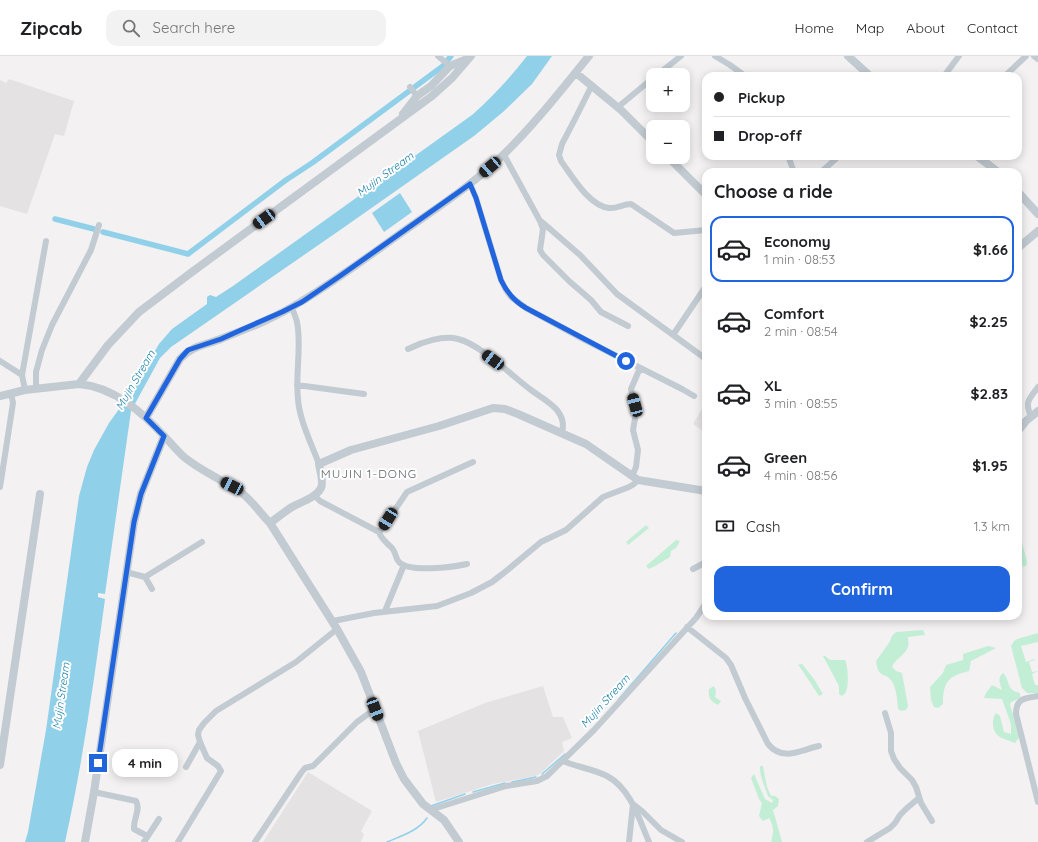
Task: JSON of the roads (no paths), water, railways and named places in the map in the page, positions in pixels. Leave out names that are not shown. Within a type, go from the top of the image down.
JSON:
[{"type":"street","points":[[438,56],[447,63]]},
{"type":"street","points":[[146,418],[180,359],[188,350],[221,339],[292,307],[340,276],[470,184],[504,155],[531,126],[589,56]]},
{"type":"street","points":[[666,68],[681,56]]},
{"type":"street","points":[[715,56],[740,72]]},
{"type":"street","points":[[848,56],[866,72]]},
{"type":"street","points":[[947,72],[959,56]]},
{"type":"street","points":[[1009,72],[1026,56]]},
{"type":"street","points":[[1034,56],[1038,59]]},
{"type":"street","points":[[398,121],[416,95],[431,86],[447,63],[470,57]]},
{"type":"street","points":[[79,384],[108,345],[139,312],[432,96],[452,78],[470,57]]},
{"type":"street","points":[[576,73],[618,107],[646,135]]},
{"type":"street","points":[[618,107],[646,84]]},
{"type":"street","points":[[592,85],[562,144],[559,155],[561,161],[586,194],[596,204],[610,208],[631,204],[674,233],[702,230]]},
{"type":"street","points":[[410,87],[416,95]]},
{"type":"street","points":[[504,155],[540,221],[543,229],[540,250],[543,255],[591,300],[601,312],[628,326]]},
{"type":"street","points":[[825,168],[834,160]]},
{"type":"street","points":[[982,160],[993,168]]},
{"type":"street","points":[[675,164],[702,191]]},
{"type":"street","points":[[470,184],[476,198],[501,280],[506,290],[512,297],[526,308],[694,396]]},
{"type":"street","points":[[1022,196],[1038,214]]},
{"type":"street","points":[[540,221],[580,255],[617,294],[702,355]]},
{"type":"street","points":[[36,389],[36,372],[42,350],[52,325],[91,250],[99,225]]},
{"type":"street","points":[[1022,245],[1038,231]]},
{"type":"street","points":[[25,390],[22,375],[46,241]]},
{"type":"street","points":[[673,335],[702,292]]},
{"type":"street","points":[[270,524],[292,507],[314,495],[321,488],[322,482],[319,464],[299,408],[297,384],[298,330],[292,307]]},
{"type":"street","points":[[408,349],[416,345],[450,338],[468,342],[506,369],[555,408],[564,422],[562,433]]},
{"type":"street","points":[[0,361],[22,375]]},
{"type":"street","points":[[332,621],[385,612],[437,606],[471,593],[492,582],[541,542],[566,530],[603,497],[634,484],[638,450],[633,430],[636,413],[631,389],[640,368]]},
{"type":"street","points":[[0,396],[25,390],[79,384],[92,385],[111,392],[136,409],[195,466],[232,486],[245,495],[270,524],[338,629],[361,672],[396,764],[404,779],[423,804],[444,820],[458,842]]},
{"type":"street","points":[[297,384],[364,394]]},
{"type":"street","points":[[1031,417],[1027,405],[1038,387]]},
{"type":"street","points":[[0,487],[13,403],[11,394]]},
{"type":"street","points":[[319,464],[351,450],[439,426],[493,408],[505,409],[586,444],[635,478],[702,490]]},
{"type":"street","points":[[1022,427],[1038,412]]},
{"type":"street","points":[[85,842],[115,657],[134,522],[141,494],[164,436]]},
{"type":"street","points":[[379,532],[407,492],[473,462]]},
{"type":"street","points":[[0,765],[40,494]]},
{"type":"street","points":[[314,495],[320,501],[379,532],[385,542],[394,550],[395,556],[400,563],[404,565],[436,568],[467,564]]},
{"type":"street","points":[[145,577],[202,542]]},
{"type":"street","points":[[693,569],[702,564]]},
{"type":"street","points":[[385,612],[404,565]]},
{"type":"street","points":[[126,572],[145,577],[152,589]]},
{"type":"street","points":[[430,810],[500,788],[537,781],[547,776],[594,730],[687,627],[702,608]]},
{"type":"street","points":[[687,627],[726,658],[731,665],[745,698],[768,744],[773,750],[778,753],[791,754],[807,748],[819,746]]},
{"type":"street","points":[[178,842],[221,771],[218,766],[208,758],[198,735],[199,730],[211,714],[296,662],[338,629]]},
{"type":"street","points":[[1038,696],[1023,698],[1018,702],[1016,714],[1038,802]]},
{"type":"street","points":[[256,842],[305,768],[313,766],[357,722],[375,709]]},
{"type":"street","points":[[884,713],[891,734],[891,751],[894,759],[900,768],[912,780],[923,808],[932,821]]},
{"type":"street","points":[[186,767],[200,742]]},
{"type":"street","points":[[563,761],[606,776],[615,781],[633,804],[649,842]]},
{"type":"street","points":[[94,792],[136,801],[138,811],[134,821],[134,829],[146,839],[159,819]]},
{"type":"street","points":[[867,842],[890,828],[900,815],[919,798]]},
{"type":"street","points":[[629,842],[633,804]]},
{"type":"street","points":[[633,804],[661,830],[682,842]]},
{"type":"water","points":[[527,56],[552,56],[532,84],[503,112],[474,136],[171,347],[160,358],[131,411],[105,594],[98,593],[98,597],[105,599],[83,751],[65,842],[25,842],[46,730],[79,496],[87,467],[94,450],[109,423],[132,391],[159,344],[172,329],[207,304],[207,297],[210,295],[216,297],[233,286],[472,115],[501,87]]},
{"type":"water","points":[[400,193],[412,212],[384,232],[372,213]]},
{"type":"waterway","points":[[103,232],[188,254],[286,180],[312,163],[443,66],[451,56]]},
{"type":"waterway","points":[[55,219],[94,229]]},
{"type":"waterway","name":"Mujin Stream","points":[[618,700],[676,633]]},
{"type":"waterway","name":"Mujin Stream","points":[[542,774],[565,754]]},
{"type":"waterway","name":"Mujin Stream","points":[[512,782],[536,777]]},
{"type":"waterway","name":"Mujin Stream","points":[[473,792],[505,783]]},
{"type":"waterway","name":"Mujin Stream","points":[[431,806],[465,794]]},
{"type":"waterway","name":"Mujin Stream","points":[[387,842],[414,830],[427,818]]},
{"type":"district","name":"MUJIN 1-DONG","points":[[369,473]]}]
